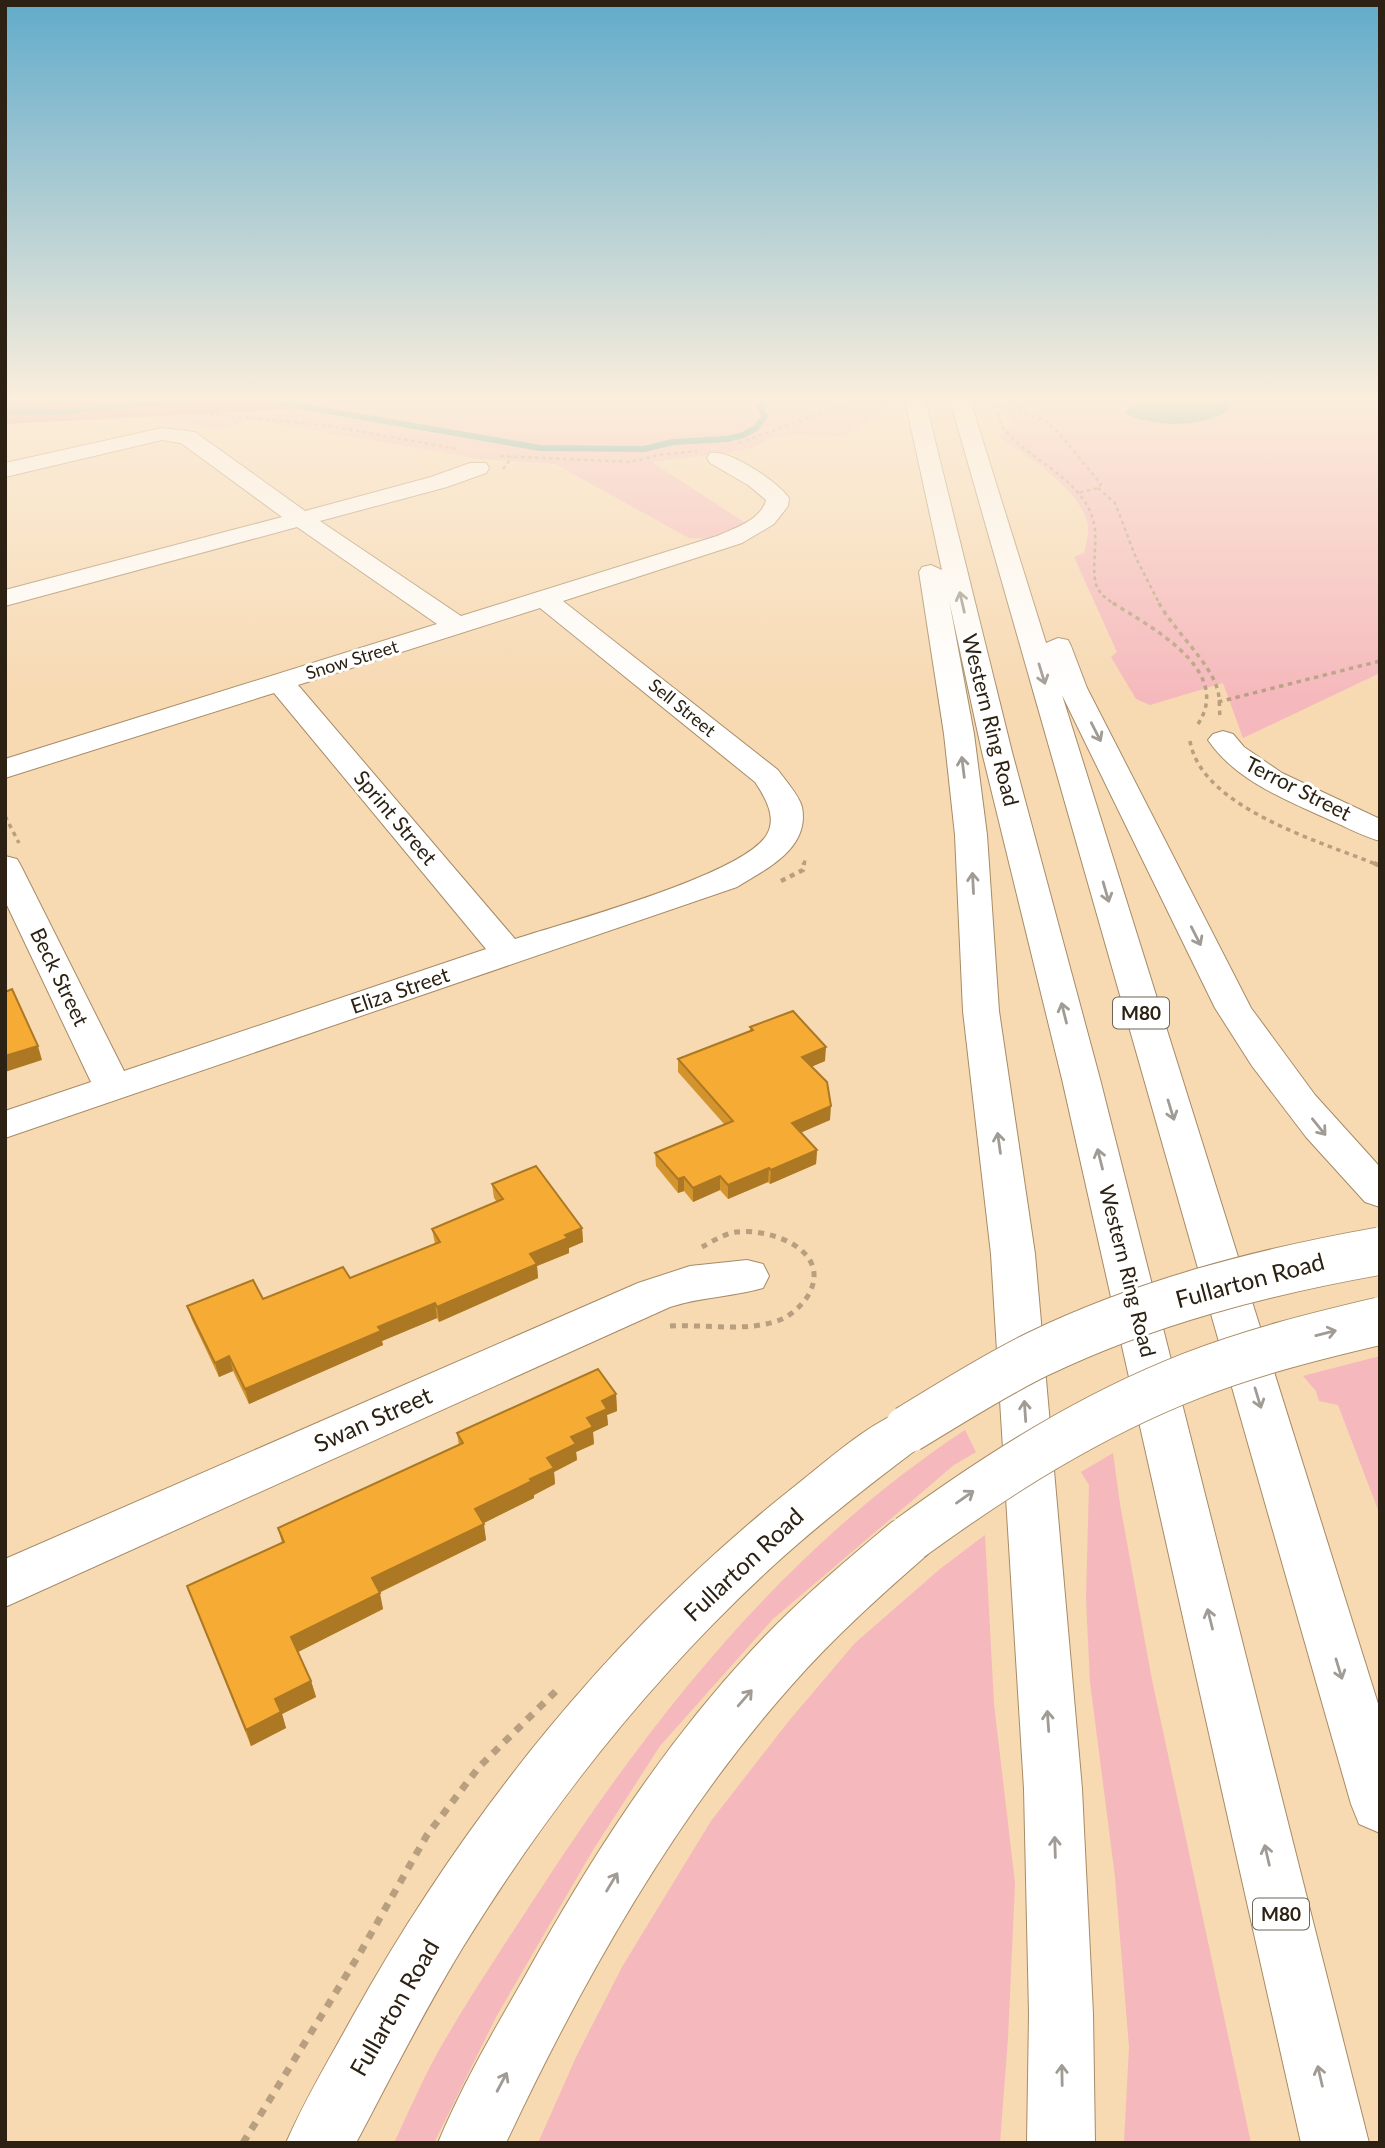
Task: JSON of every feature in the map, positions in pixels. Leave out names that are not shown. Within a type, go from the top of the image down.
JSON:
[{"type":"main road","points":[[275,500],[458,626]]},
{"type":"main road","points":[[5,598],[371,500]]},
{"type":"main road","name":"Snow Street","points":[[5,769],[699,550],[741,534],[762,521],[778,500]]},
{"type":"main road","points":[[922,500],[924,526],[959,734],[971,835],[981,1011],[1013,1254],[1053,1789],[1061,2014],[1061,2143]]},
{"type":"main road","name":"Western Ring Road","points":[[938,500],[997,752],[1081,1079],[1335,2143]]},
{"type":"main road","name":"M80","points":[[1003,500],[1380,1804]]},
{"type":"main road","points":[[1007,500],[1073,688],[1233,1009],[1262,1055],[1291,1092],[1350,1163],[1380,1192]]},
{"type":"main road","name":"Sell Street","points":[[545,599],[768,776],[786,806],[794,846]]},
{"type":"main road","name":"Sprint Street","points":[[280,682],[509,954]]},
{"type":"main road","name":"Terror Street","points":[[1223,740],[1228,749],[1256,770],[1380,831]]},
{"type":"main road","name":"Eliza Street","points":[[5,1125],[724,880],[765,856],[794,846]]},
{"type":"main road","name":"Beck Street","points":[[5,866],[113,1088]]},
{"type":"main road","name":"Fullarton Road","points":[[320,2143],[406,1985],[460,1897],[524,1807],[589,1725],[656,1649],[723,1581],[802,1510],[908,1429],[1020,1364],[1114,1321],[1241,1280],[1300,1265],[1380,1251]]},
{"type":"main road","name":"Swan Street","points":[[5,1584],[654,1295],[690,1283],[747,1276]]},
{"type":"main road","points":[[472,2143],[583,1929],[631,1850],[728,1717],[771,1668],[855,1586],[910,1538],[1024,1458],[1107,1412],[1237,1359],[1282,1344],[1380,1321]]},
{"type":"path","points":[[1082,500],[1094,521],[1095,583],[1098,589],[1115,605],[1174,642],[1191,660],[1208,698],[1206,713],[1196,727]]},
{"type":"path","points":[[1113,500],[1136,558],[1167,618],[1195,652],[1217,686]]},
{"type":"path","points":[[1219,702],[1380,661]]},
{"type":"path","points":[[1192,734],[1191,751],[1197,763],[1211,781],[1237,803],[1263,817],[1380,866]]},
{"type":"path","points":[[770,884],[803,870],[794,846]]},
{"type":"shaded area","points":[[621,500],[711,500],[750,526],[721,539],[689,538]]},
{"type":"shaded area","points":[[1076,500],[1380,500],[1380,673],[1243,738],[1223,683],[1150,705],[1136,699],[1111,657],[1117,652],[1074,557],[1084,553],[1088,526]]},
{"type":"shaded area","points":[[1380,1356],[1380,1515],[1338,1405],[1319,1401],[1316,1391],[1303,1376]]},
{"type":"shaded area","points":[[965,1430],[976,1452],[954,1465],[773,1619],[660,1746],[593,1850],[496,2017],[434,2143],[394,2143],[438,2052],[462,2011],[584,1824],[678,1698],[782,1581],[839,1527],[900,1476]]},
{"type":"shaded area","points":[[1113,1453],[1151,1675],[1251,2143],[1124,2143],[1129,2047],[1115,1877],[1090,1682],[1086,1599],[1089,1485],[1081,1472]]},
{"type":"shaded area","points":[[985,1535],[994,1704],[1015,1883],[1000,2143],[538,2143],[577,2055],[622,1967],[711,1821],[788,1722],[855,1643],[940,1569]]},
{"type":"building","points":[[12,989],[38,1046],[5,1056],[5,992]]},
{"type":"building","points":[[793,1011],[826,1047],[802,1057],[827,1082],[831,1106],[792,1123],[817,1150],[728,1185],[720,1176],[693,1188],[684,1177],[678,1179],[655,1153],[733,1121],[678,1059],[753,1030],[750,1027]]},
{"type":"building","points":[[536,1166],[582,1228],[565,1235],[568,1238],[530,1254],[537,1264],[437,1307],[435,1303],[378,1327],[381,1331],[245,1389],[229,1356],[215,1363],[187,1306],[253,1280],[263,1299],[343,1267],[350,1278],[440,1242],[432,1229],[503,1199],[492,1184]]},
{"type":"building","points":[[598,1369],[616,1394],[602,1401],[607,1409],[587,1418],[593,1427],[571,1437],[576,1444],[547,1458],[554,1468],[475,1509],[484,1524],[372,1578],[380,1593],[291,1637],[311,1681],[275,1699],[281,1712],[246,1730],[187,1586],[284,1542],[278,1528],[463,1443],[457,1433]]}]
